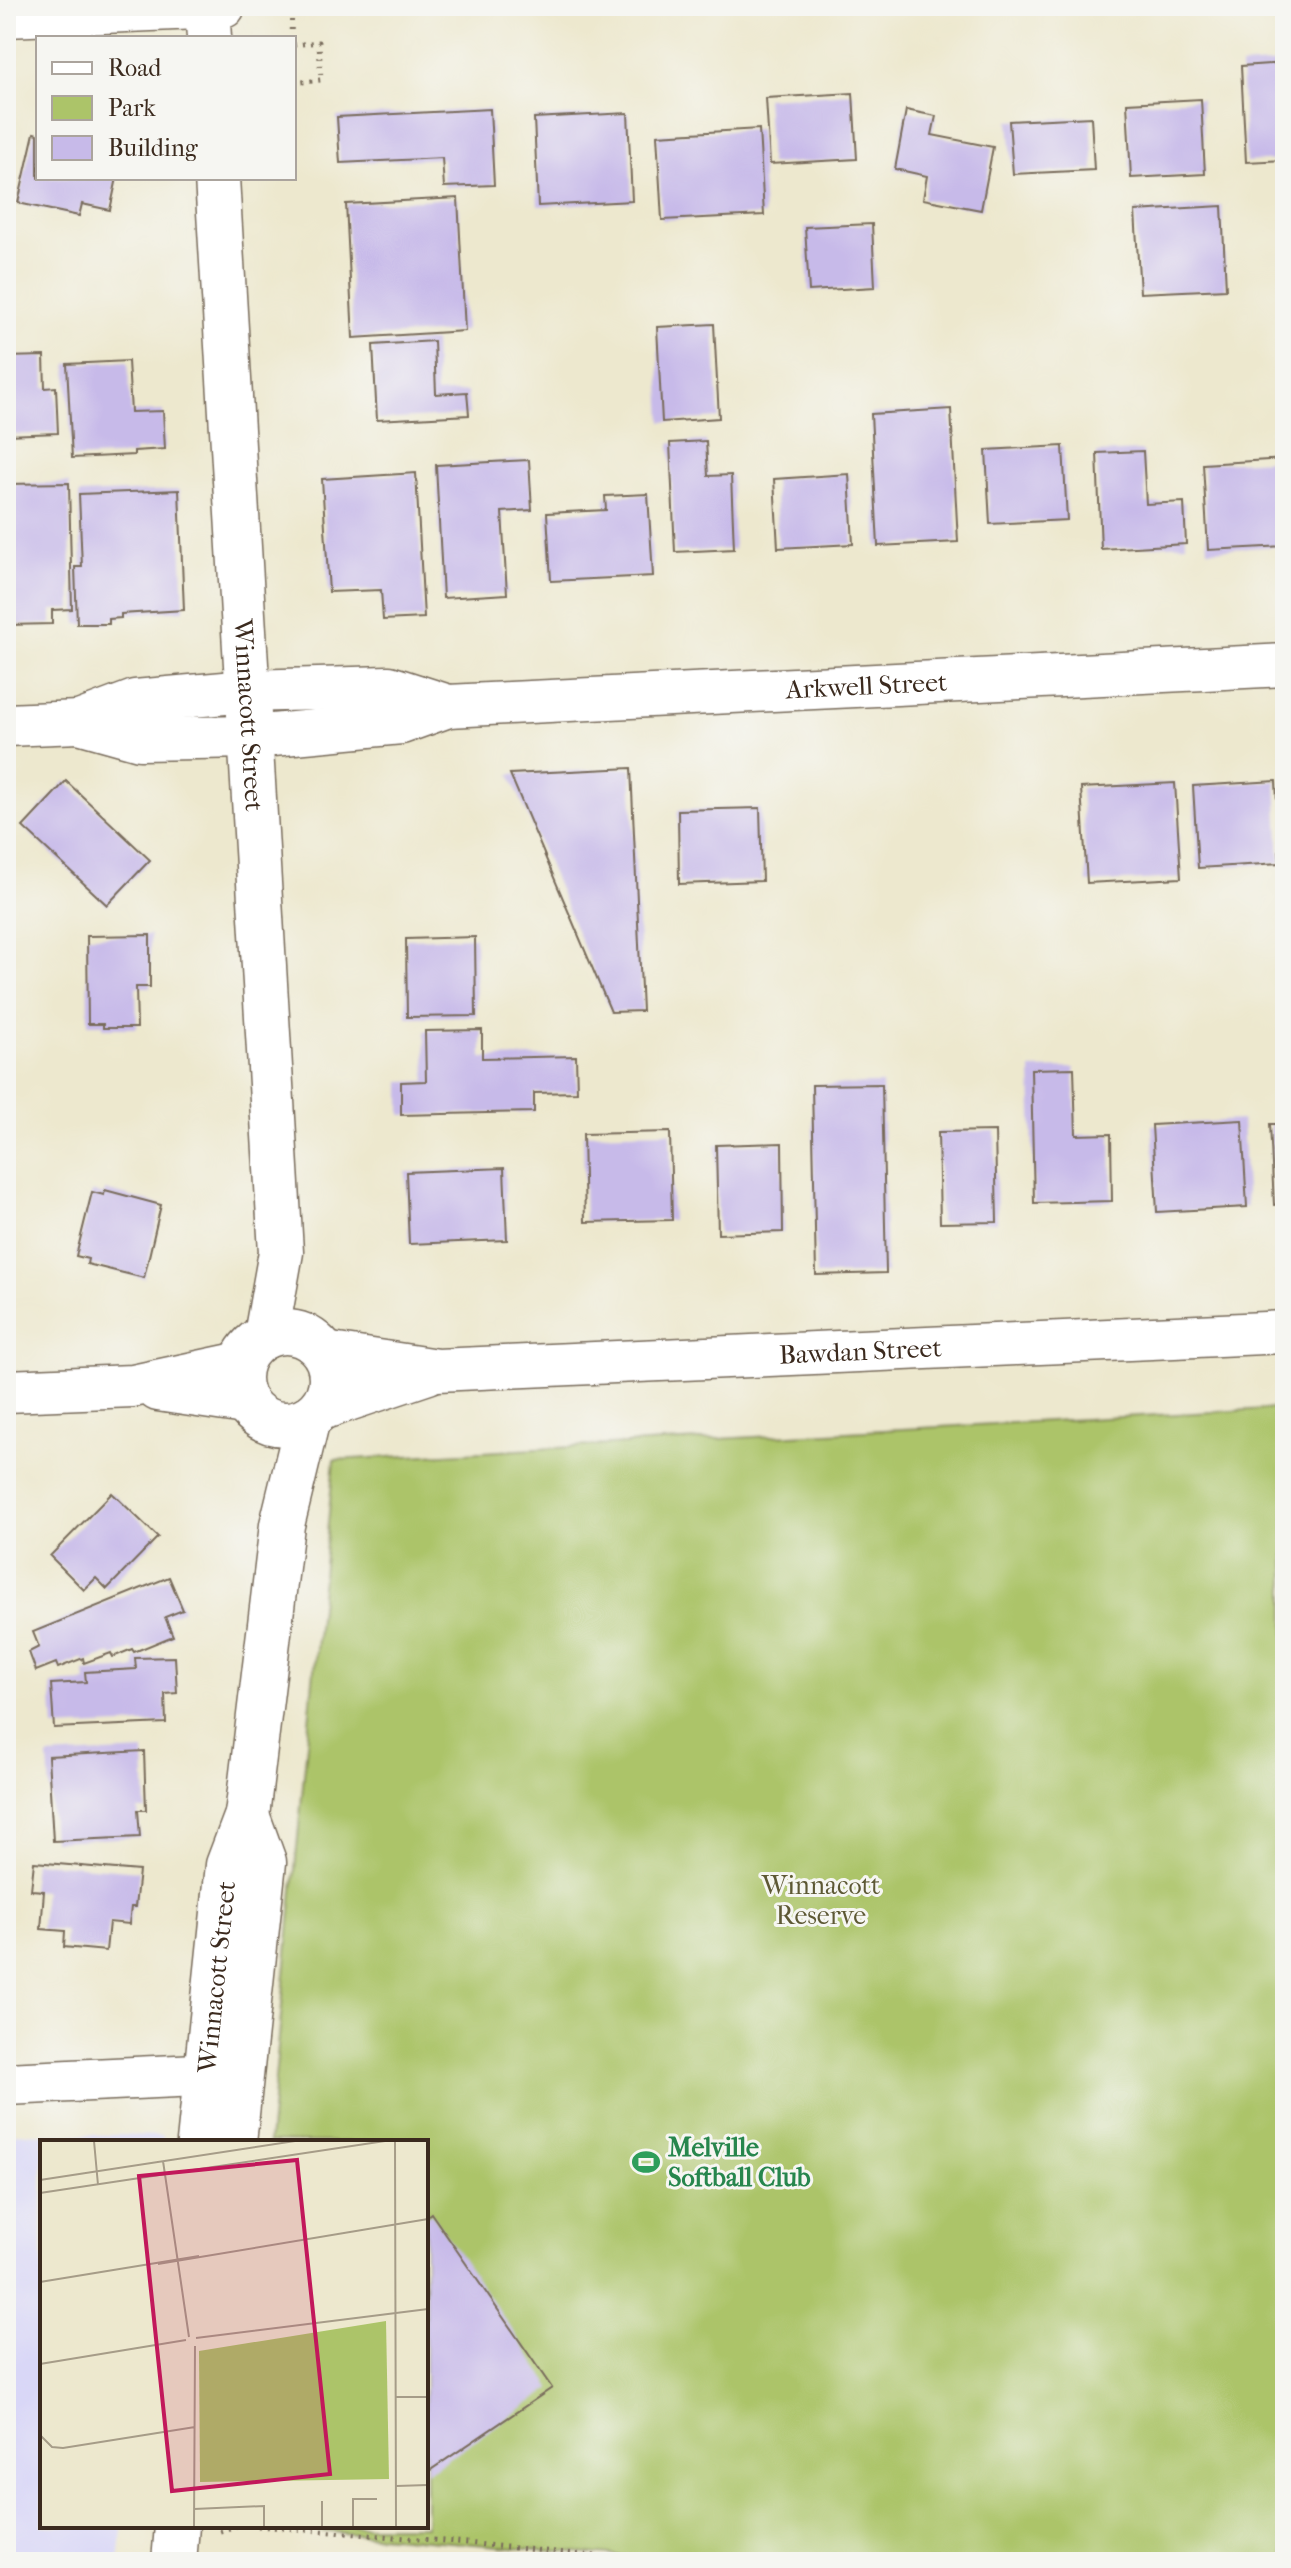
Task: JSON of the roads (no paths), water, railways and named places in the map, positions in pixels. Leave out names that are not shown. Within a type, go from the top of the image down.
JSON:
[{"type":"main road","points":[[207,6],[209,36]]},
{"type":"main road","points":[[6,15],[223,6]]},
{"type":"main road","name":"Winnacott Street","points":[[217,180],[281,1252],[274,1368],[282,1525]]},
{"type":"main road","points":[[274,1368],[283,1425],[313,1414]]},
{"type":"main road","name":"Winnacott Street","points":[[234,2140],[225,2074],[228,1865],[247,1815],[282,1525],[313,1414],[331,1388],[332,1374],[274,1368]]},
{"type":"main road","name":"Winnacott Street","points":[[200,2140],[225,2074]]},
{"type":"main road","points":[[174,2562],[177,2528]]},
{"type":"street","name":"Arkwell Street","points":[[6,725],[79,722],[140,739],[251,737],[401,723],[448,706],[1285,665]]},
{"type":"street","name":"Arkwell Street","points":[[79,722],[135,701],[247,691],[389,687],[448,706]]},
{"type":"street","name":"Bawdan Street","points":[[6,1391],[133,1386],[274,1368],[437,1370],[1285,1332]]},
{"type":"street","name":"Bawdan Street","points":[[313,1414],[437,1370]]},
{"type":"street","points":[[6,2084],[225,2074]]},
{"type":"place","name":"Melville Softball Club","points":[[646,2162]]},
{"type":"park label","name":"Winnacott Reserve","points":[[821,1900]]}]
